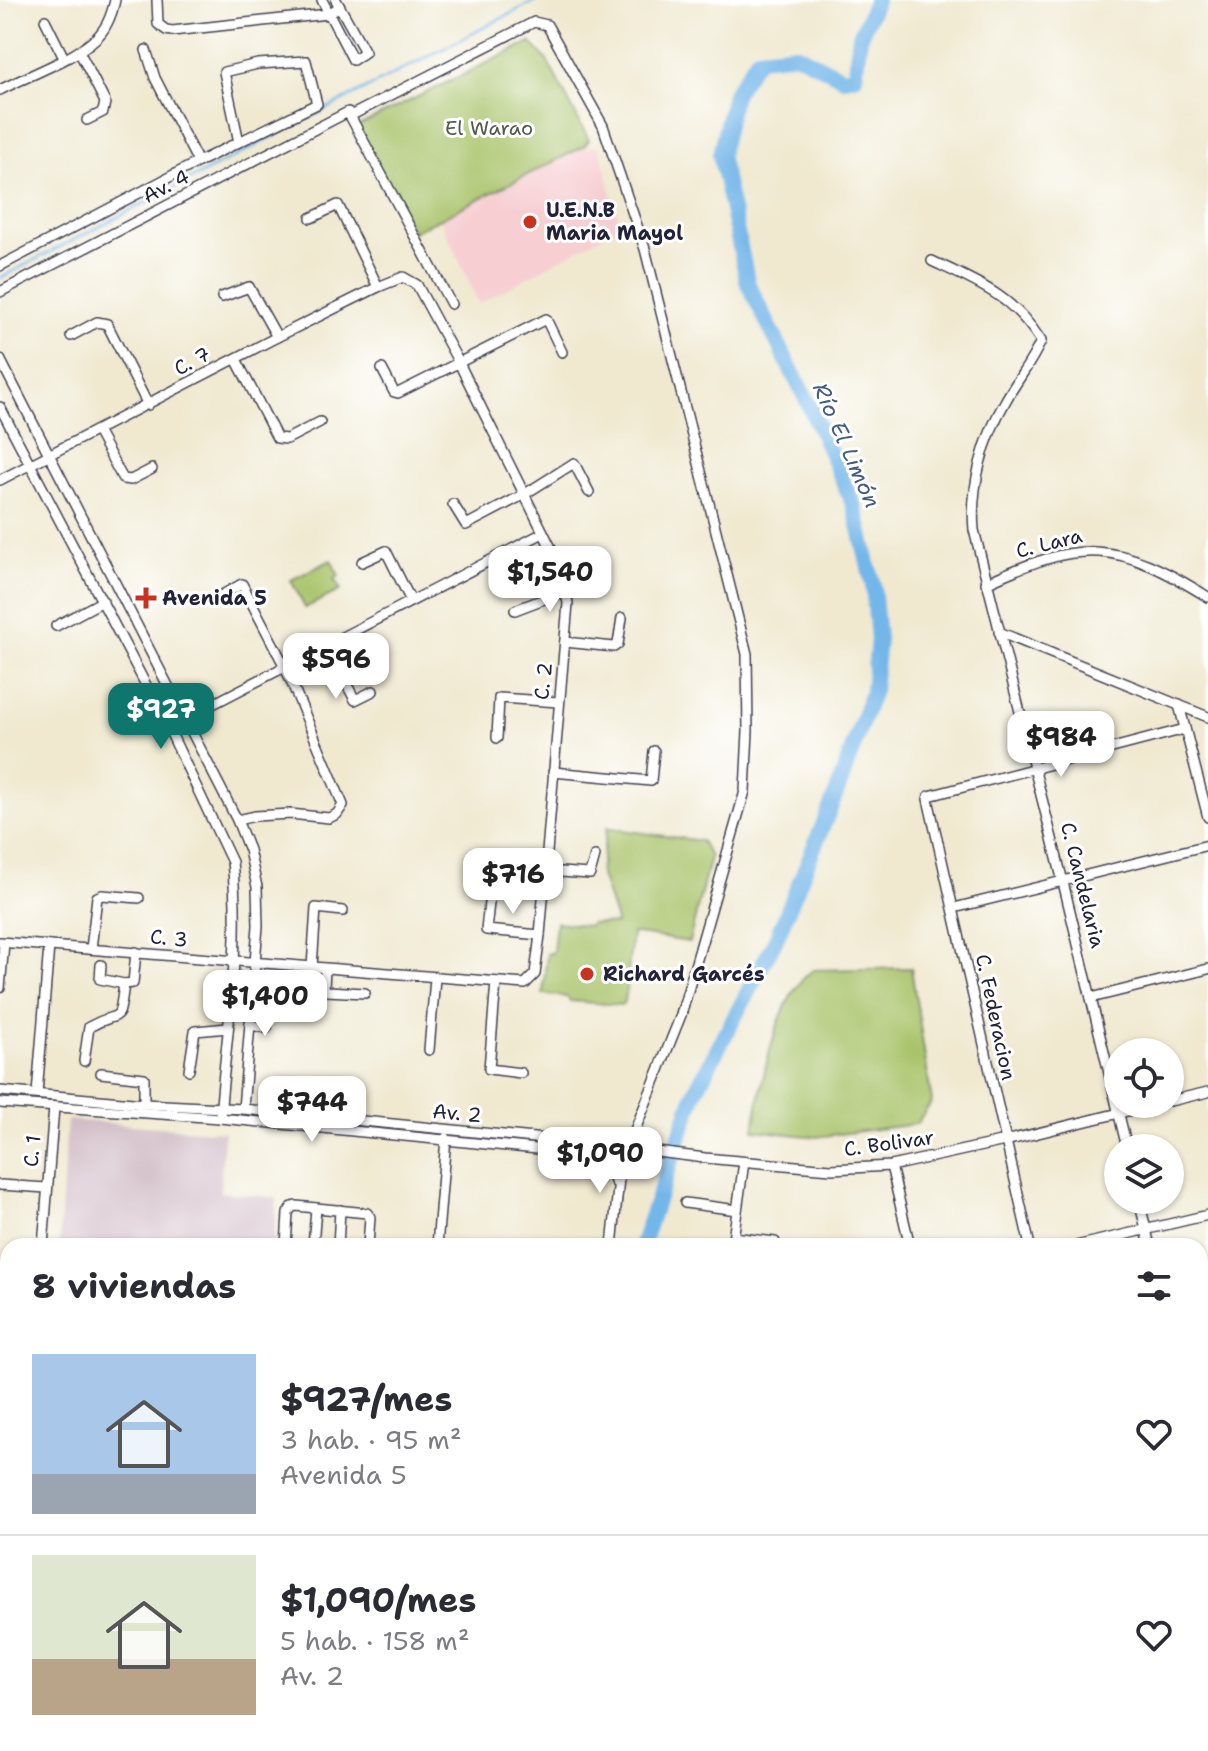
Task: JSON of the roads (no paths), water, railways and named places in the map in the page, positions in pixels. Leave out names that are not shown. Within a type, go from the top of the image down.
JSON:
[{"type":"street","points":[[0,90],[79,51],[96,39],[107,25],[115,0]]},
{"type":"street","points":[[157,0],[158,24],[172,31],[328,14],[338,4],[365,52],[353,60],[328,14],[322,0]]},
{"type":"street","points":[[45,20],[64,58]]},
{"type":"street","name":"Av. 4","points":[[0,292],[534,22],[547,25],[603,126],[645,249],[747,654],[745,791],[681,1015],[635,1130],[622,1150]]},
{"type":"street","points":[[146,50],[155,78],[198,162]]},
{"type":"street","points":[[79,51],[105,102],[103,112],[87,120]]},
{"type":"street","name":"Av. 4","points":[[0,266],[198,162],[317,104],[306,61],[258,64],[224,72],[239,142]]},
{"type":"street","points":[[349,114],[451,304]]},
{"type":"street","points":[[311,218],[338,205],[378,287]]},
{"type":"street","name":"C. Candelaria","points":[[932,261],[989,287],[1011,303],[1041,341],[997,417],[985,447],[976,484],[973,521],[1104,1053]]},
{"type":"street","name":"C. 7","points":[[0,480],[277,337],[403,277]]},
{"type":"street","name":"C. 2","points":[[403,277],[417,285],[458,361],[558,562],[568,603],[540,935],[535,974],[525,984]]},
{"type":"street","points":[[222,297],[249,287],[277,337]]},
{"type":"street","points":[[382,369],[394,392],[398,393],[546,319],[562,352]]},
{"type":"street","points":[[71,336],[97,322],[107,324],[148,405]]},
{"type":"street","points":[[0,359],[237,820],[249,850],[257,887],[258,926],[243,1109]]},
{"type":"street","points":[[236,359],[277,438],[287,439],[320,422]]},
{"type":"street","points":[[0,407],[169,729],[232,862],[235,962],[220,1113]]},
{"type":"street","points":[[97,431],[123,479],[131,480],[152,469]]},
{"type":"street","points":[[453,504],[466,525],[525,494],[574,463],[589,492]]},
{"type":"street","points":[[169,729],[543,533]]},
{"type":"street","name":"C. Lara","points":[[986,583],[1052,556],[1092,550],[1112,552],[1170,573],[1208,597]]},
{"type":"street","points":[[362,562],[386,551],[411,601]]},
{"type":"street","points":[[215,599],[242,584],[285,667],[343,805],[337,814],[329,818],[290,814],[237,820]]},
{"type":"street","points":[[515,610],[565,591]]},
{"type":"street","points":[[56,626],[103,601]]},
{"type":"street","points":[[565,642],[614,647],[618,644],[622,618]]},
{"type":"street","points":[[999,632],[1208,717]]},
{"type":"street","points":[[326,645],[355,700],[373,691]]},
{"type":"street","points":[[497,738],[499,698],[559,702]]},
{"type":"street","points":[[1179,705],[1208,817]]},
{"type":"street","points":[[1036,769],[1185,729]]},
{"type":"street","points":[[553,772],[651,781],[654,751]]},
{"type":"street","name":"C. Federacion","points":[[1028,1238],[928,799],[929,796],[1036,769]]},
{"type":"street","points":[[954,908],[1208,845]]},
{"type":"street","points":[[546,871],[590,874],[595,856]]},
{"type":"street","points":[[490,894],[486,930],[540,935]]},
{"type":"street","points":[[91,949],[97,897],[139,898]]},
{"type":"street","points":[[312,967],[316,908],[343,911]]},
{"type":"street","points":[[0,988],[2,942]]},
{"type":"street","name":"C. 3","points":[[2,942],[525,984]]},
{"type":"street","points":[[37,1094],[49,946]]},
{"type":"street","points":[[101,965],[100,979],[133,983],[136,952]]},
{"type":"street","points":[[325,969],[324,988],[327,991],[365,993]]},
{"type":"street","points":[[1091,998],[1208,969]]},
{"type":"street","points":[[429,1050],[435,978]]},
{"type":"street","points":[[496,982],[489,1069],[521,1073]]},
{"type":"street","points":[[84,1061],[89,1027],[117,1018],[124,984]]},
{"type":"street","points":[[250,1025],[267,1028],[271,998]]},
{"type":"street","points":[[189,1070],[195,1031],[228,1028]]},
{"type":"street","points":[[101,1073],[144,1078],[144,1104]]},
{"type":"street","name":"Av. 2","points":[[0,1091],[446,1136],[585,1143],[622,1150]]},
{"type":"street","points":[[1184,1098],[1208,1092]]},
{"type":"street","name":"Av. 2","points":[[0,1103],[220,1113],[243,1109],[588,1154],[622,1150]]},
{"type":"street","name":"C. 1","points":[[44,1238],[54,1107]]},
{"type":"street","name":"C. Bolivar","points":[[622,1150],[831,1169],[891,1166],[1104,1116]]},
{"type":"street","points":[[438,1238],[446,1136]]},
{"type":"street","points":[[614,1238],[622,1150]]},
{"type":"street","points":[[588,1154],[607,1160],[617,1186]]},
{"type":"street","points":[[734,1238],[744,1162]]},
{"type":"street","points":[[891,1166],[908,1238]]},
{"type":"street","points":[[0,1185],[47,1188]]},
{"type":"street","points":[[685,1203],[737,1210]]},
{"type":"street","points":[[286,1238],[288,1213],[292,1207],[367,1213],[370,1217],[369,1238]]},
{"type":"street","points":[[314,1238],[316,1208]]},
{"type":"street","points":[[338,1238],[340,1210]]},
{"type":"street","points":[[1142,1214],[1148,1238]]},
{"type":"street","points":[[1109,1238],[1208,1215]]},
{"type":"waterway","points":[[0,278],[537,0]]},
{"type":"waterway","name":"Río El Limón","points":[[644,1238],[696,1090],[776,939],[840,784],[873,690],[878,639],[873,585],[855,508],[809,405],[748,284],[720,155],[734,94],[758,58],[797,54],[843,78],[855,76],[860,36],[876,0]]},
{"type":"place","name":"U.E.N.B Maria Mayol","points":[[530,222]]},
{"type":"place","name":"Avenida 5","points":[[146,598]]},
{"type":"place","name":"Richard Garcés","points":[[587,974]]},
{"type":"park label","name":"El Warao","points":[[489,128]]}]
